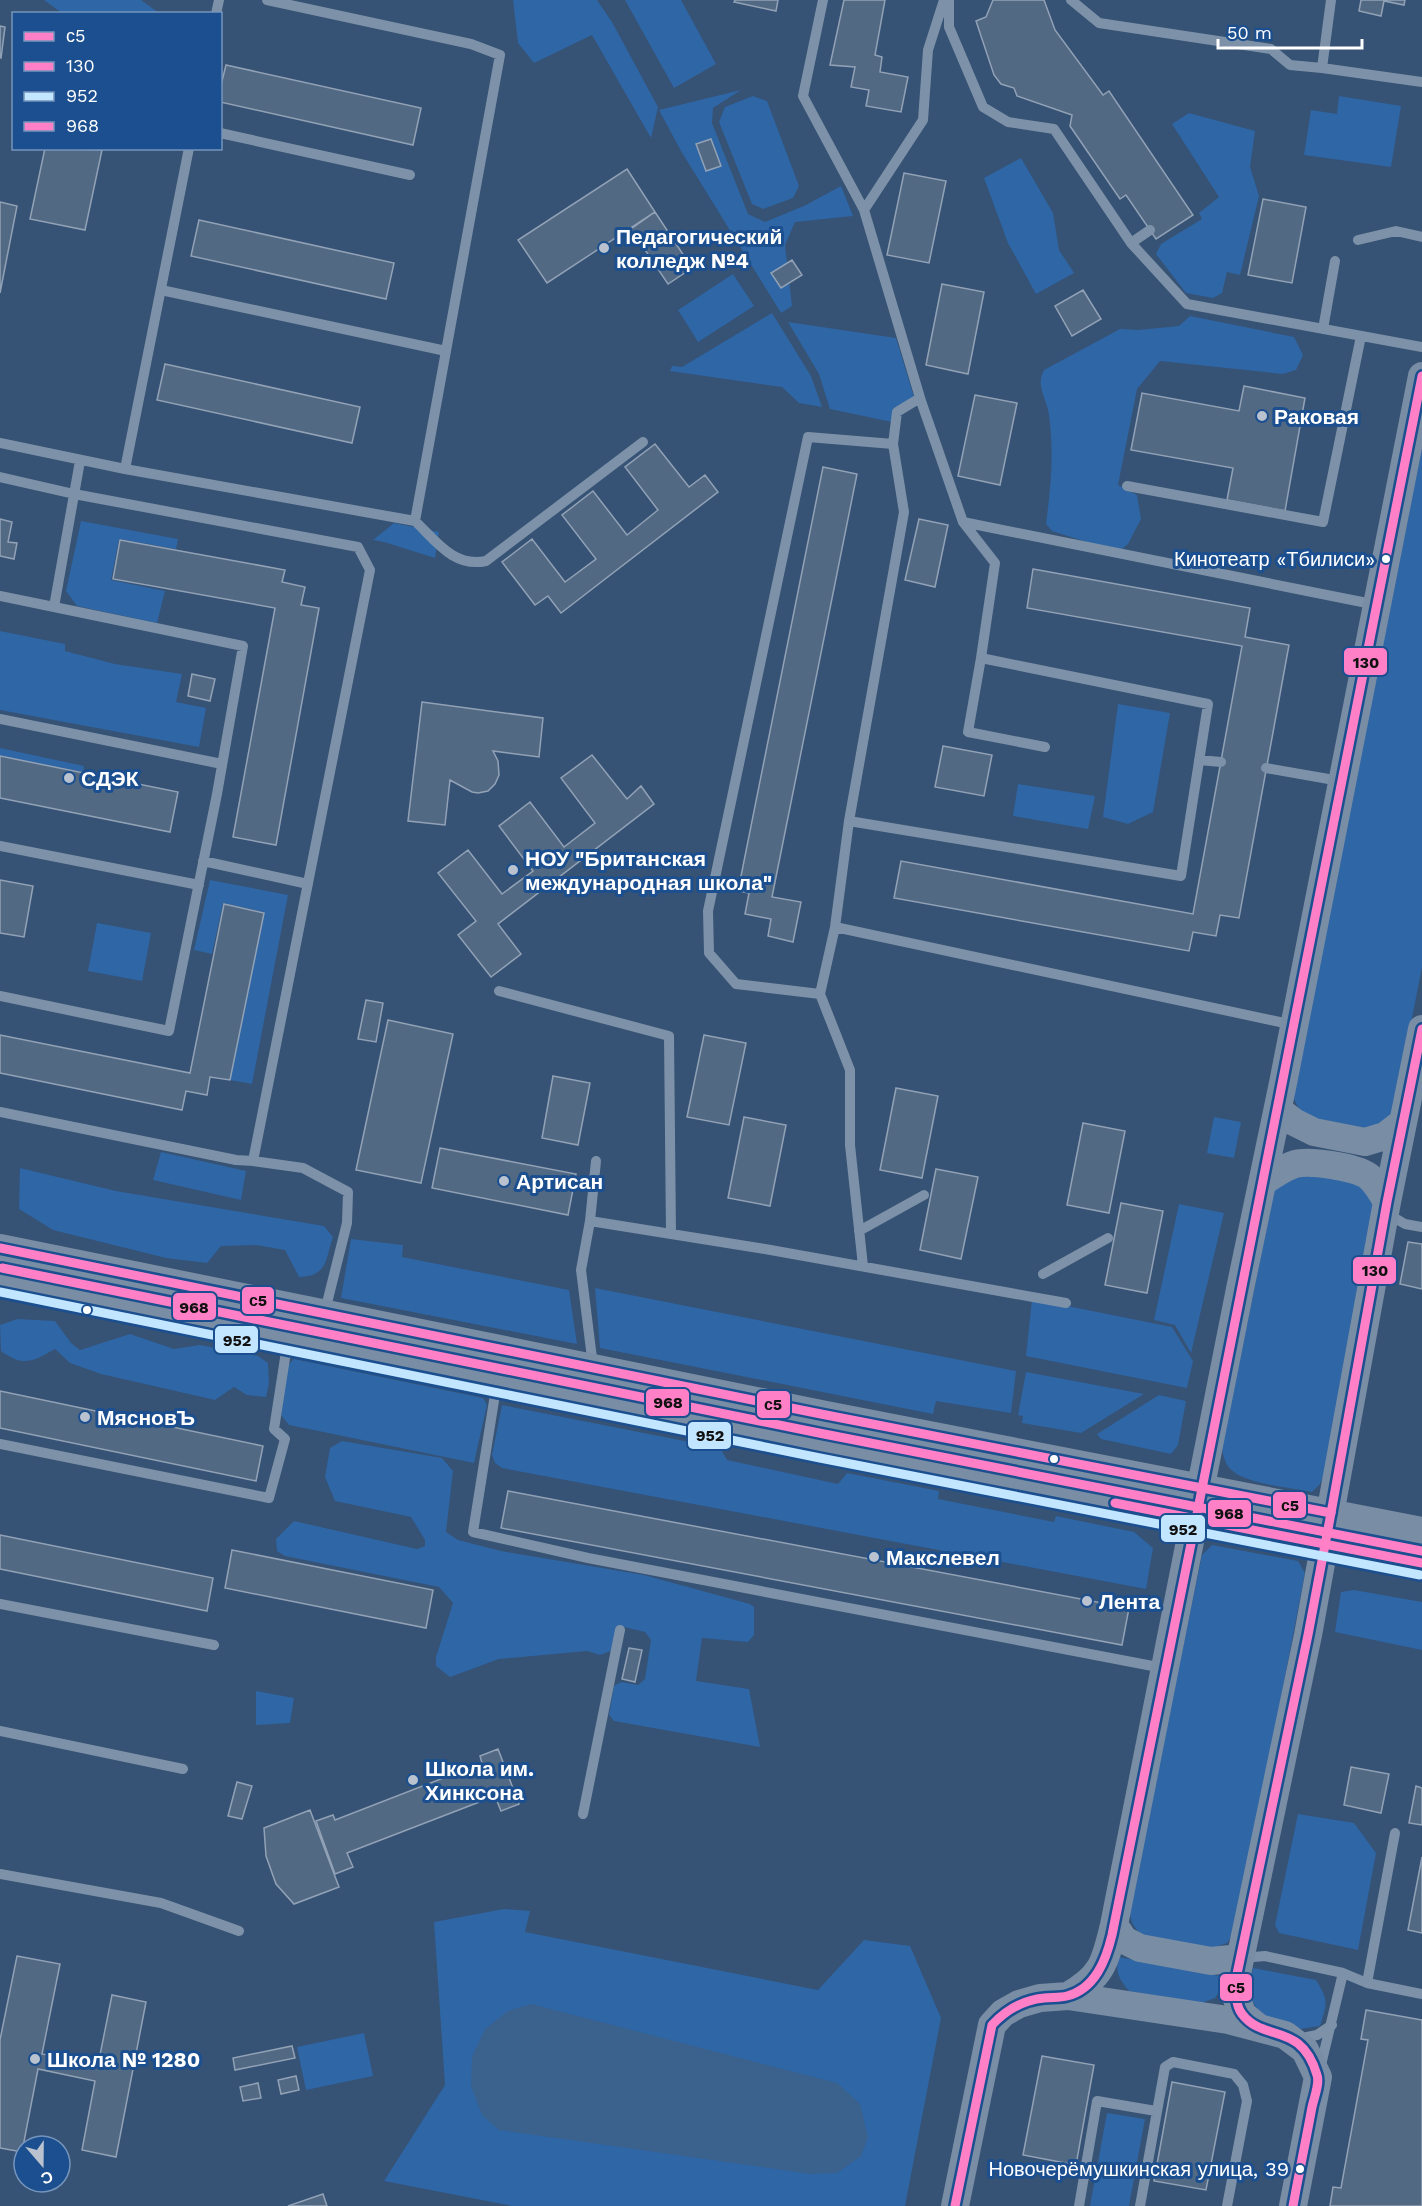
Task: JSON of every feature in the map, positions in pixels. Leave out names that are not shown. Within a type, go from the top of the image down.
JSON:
[{"type":"street","points":[[1068,1996],[1095,1978],[1102,1967],[1114,1925],[1295,1025],[1422,375]]},
{"type":"street","points":[[1258,2027],[1242,2014],[1236,1996],[1239,1958],[1308,1635],[1386,1207],[1421,1040]]},
{"type":"street","points":[[1278,1110],[1294,1122],[1314,1132],[1365,1142],[1385,1136],[1404,1122]]},
{"type":"street","points":[[1263,1182],[1284,1168],[1308,1161],[1367,1176],[1381,1192],[1386,1207]]},
{"type":"street","points":[[0,1248],[593,1368],[1422,1531]]},
{"type":"street","points":[[0,1280],[833,1449],[1422,1563]]},
{"type":"street","points":[[1114,1925],[1124,1940],[1140,1948],[1211,1961],[1239,1958]]},
{"type":"street","points":[[955,2206],[992,2025],[1003,2013],[1019,2004],[1040,1998],[1068,1996],[1228,2020],[1285,2035],[1305,2050],[1318,2077],[1293,2206]]},
{"type":"lane","points":[[267,0],[471,44],[500,55],[416,521]]},
{"type":"lane","points":[[823,0],[803,96],[864,210],[920,398],[963,522],[995,562],[968,732],[1045,747]]},
{"type":"lane","points":[[864,210],[923,120],[928,50],[944,0]]},
{"type":"lane","points":[[949,0],[949,27],[983,107],[1008,122],[1054,129],[1131,243],[1187,304],[1422,347]]},
{"type":"lane","points":[[1071,0],[1100,23],[1271,49],[1290,65],[1422,82]]},
{"type":"lane","points":[[1322,68],[1331,0]]},
{"type":"lane","points":[[222,134],[410,175]]},
{"type":"lane","points":[[125,469],[189,150]]},
{"type":"lane","points":[[1131,243],[1150,230]]},
{"type":"lane","points":[[1358,240],[1396,231],[1422,237]]},
{"type":"lane","points":[[1323,329],[1335,261]]},
{"type":"lane","points":[[161,290],[446,351]]},
{"type":"lane","points":[[1127,486],[1323,522],[1361,336]]},
{"type":"lane","points":[[863,1266],[850,1145],[850,1070],[820,994],[835,927],[849,821],[904,512],[893,444],[897,412],[920,398]]},
{"type":"lane","points":[[820,994],[736,984],[709,953],[708,911],[808,436],[893,444]]},
{"type":"lane","points":[[0,443],[80,461],[416,521],[455,559],[477,562],[486,561],[643,442]]},
{"type":"lane","points":[[54,606],[80,461]]},
{"type":"lane","points":[[0,477],[74,494],[358,547],[370,570],[253,1161]]},
{"type":"lane","points":[[963,522],[1377,605]]},
{"type":"lane","points":[[0,596],[243,646],[199,885],[169,1031],[0,996]]},
{"type":"lane","points":[[849,821],[1181,876],[1208,704],[981,658]]},
{"type":"lane","points":[[0,719],[222,764]]},
{"type":"lane","points":[[1199,760],[1221,762]]},
{"type":"lane","points":[[1266,768],[1342,781]]},
{"type":"lane","points":[[0,846],[199,885]]},
{"type":"lane","points":[[203,861],[308,884]]},
{"type":"lane","points":[[835,927],[1295,1025]]},
{"type":"lane","points":[[499,991],[669,1036],[670,1234]]},
{"type":"lane","points":[[0,1112],[236,1160],[303,1168],[348,1191],[347,1223],[325,1313]]},
{"type":"lane","points":[[593,1368],[581,1270],[590,1221],[596,1161]]},
{"type":"lane","points":[[859,1232],[924,1195]]},
{"type":"lane","points":[[1386,1207],[1405,1224],[1422,1227]]},
{"type":"lane","points":[[590,1221],[863,1266],[1066,1303]]},
{"type":"lane","points":[[1043,1274],[1108,1238]]},
{"type":"lane","points":[[0,1444],[269,1498],[285,1439],[274,1429],[288,1338]]},
{"type":"lane","points":[[497,1380],[473,1532],[588,1558],[1166,1668]]},
{"type":"lane","points":[[0,1604],[214,1645]]},
{"type":"lane","points":[[583,1815],[620,1630]]},
{"type":"lane","points":[[0,1731],[183,1769]]},
{"type":"lane","points":[[1366,1983],[1395,1833]]},
{"type":"lane","points":[[0,1874],[161,1903],[239,1931]]},
{"type":"lane","points":[[1239,1958],[1265,1956],[1343,1973],[1366,1983],[1422,1994]]},
{"type":"lane","points":[[1318,2077],[1343,1973]]},
{"type":"lane","points":[[1293,2040],[1317,2035],[1332,2025]]},
{"type":"lane","points":[[1140,2206],[1165,2065],[1173,2062],[1234,2074],[1243,2085],[1247,2101],[1227,2206]]},
{"type":"lane","points":[[1078,2206],[1097,2101],[1156,2111]]},
{"type":"shaded area","points":[[44,0],[141,0],[158,12],[61,12]]},
{"type":"shaded area","points":[[513,0],[597,0],[612,22],[658,107],[651,138],[592,35],[534,63],[518,43]]},
{"type":"shaded area","points":[[625,0],[681,0],[716,64],[674,88]]},
{"type":"shaded area","points":[[741,90],[713,108],[712,123],[748,214],[765,222],[804,206],[841,186],[853,216],[795,222],[785,245],[792,306],[781,313],[681,151],[659,110]]},
{"type":"shaded area","points":[[753,96],[767,101],[799,186],[793,198],[763,209],[752,204],[719,122],[725,107]]},
{"type":"shaded area","points":[[1339,96],[1401,106],[1391,167],[1304,155],[1311,110],[1337,114]]},
{"type":"shaded area","points":[[1189,113],[1255,131],[1250,167],[1259,196],[1240,275],[1227,272],[1222,293],[1213,298],[1186,293],[1156,254],[1161,244],[1202,219],[1199,213],[1219,197],[1172,124]]},
{"type":"shaded area","points":[[1021,158],[1053,213],[1059,250],[1074,273],[1036,294],[1008,243],[984,178]]},
{"type":"shaded area","points":[[733,274],[754,306],[698,342],[678,310]]},
{"type":"shaded area","points":[[772,313],[811,376],[822,407],[799,403],[782,387],[670,371],[672,366],[682,367]]},
{"type":"shaded area","points":[[1190,316],[1294,337],[1303,355],[1296,370],[1283,374],[1160,361],[1137,389],[1118,485],[1137,495],[1141,519],[1128,544],[1122,549],[1090,543],[1052,531],[1046,524],[1052,456],[1049,415],[1041,387],[1044,370],[1120,329],[1138,330],[1179,326]]},
{"type":"shaded area","points":[[788,322],[896,338],[914,397],[892,422],[830,409],[819,374]]},
{"type":"shaded area","points":[[1422,447],[1422,967],[1393,1115],[1366,1131],[1322,1124],[1313,1120],[1298,1106],[1293,1096]]},
{"type":"shaded area","points":[[81,521],[178,539],[176,549],[119,539],[111,580],[165,591],[157,623],[77,606],[66,591]]},
{"type":"shaded area","points":[[394,523],[439,532],[435,558],[373,540]]},
{"type":"shaded area","points":[[0,631],[65,644],[65,651],[115,664],[182,674],[176,702],[206,708],[199,747],[0,710]]},
{"type":"shaded area","points":[[1118,704],[1170,713],[1153,812],[1128,824],[1103,817]]},
{"type":"shaded area","points":[[0,748],[84,766],[83,772],[0,756]]},
{"type":"shaded area","points":[[1018,784],[1095,796],[1088,829],[1013,816]]},
{"type":"shaded area","points":[[210,880],[288,895],[252,1084],[230,1080],[264,912],[223,903],[212,954],[194,950]]},
{"type":"shaded area","points":[[97,923],[151,933],[142,981],[88,971]]},
{"type":"shaded area","points":[[1214,1117],[1241,1122],[1234,1158],[1207,1153]]},
{"type":"shaded area","points":[[161,1152],[246,1171],[241,1200],[153,1180]]},
{"type":"shaded area","points":[[20,1168],[116,1191],[324,1226],[333,1237],[324,1265],[315,1274],[308,1276],[299,1277],[285,1250],[256,1245],[221,1246],[207,1263],[166,1258],[53,1230],[19,1209]]},
{"type":"shaded area","points":[[1300,1174],[1357,1181],[1375,1201],[1325,1473],[1320,1484],[1312,1492],[1260,1483],[1241,1476],[1227,1465],[1222,1448],[1275,1187]]},
{"type":"shaded area","points":[[1179,1204],[1224,1213],[1191,1353],[1175,1325],[1154,1320]]},
{"type":"shaded area","points":[[351,1239],[403,1245],[402,1257],[569,1290],[577,1344],[341,1298]]},
{"type":"shaded area","points":[[595,1288],[1016,1371],[1011,1413],[936,1401],[933,1414],[600,1348]]},
{"type":"shaded area","points":[[1032,1299],[1172,1327],[1193,1361],[1187,1388],[1026,1356]]},
{"type":"shaded area","points":[[17,1319],[55,1321],[71,1343],[80,1350],[130,1334],[174,1349],[200,1345],[258,1356],[268,1363],[269,1383],[266,1397],[247,1395],[234,1387],[215,1400],[101,1374],[70,1363],[55,1349],[34,1360],[15,1359],[1,1351],[0,1325]]},
{"type":"shaded area","points":[[294,1359],[483,1398],[487,1405],[474,1463],[289,1425],[281,1415],[288,1365]]},
{"type":"shaded area","points":[[1026,1372],[1144,1394],[1081,1433],[1022,1423],[1023,1416],[1018,1415]]},
{"type":"shaded area","points":[[1159,1395],[1186,1401],[1178,1445],[1171,1454],[1101,1439],[1097,1434]]},
{"type":"shaded area","points":[[502,1405],[720,1448],[727,1460],[838,1484],[847,1473],[939,1491],[938,1499],[1054,1522],[1056,1516],[1134,1532],[1153,1548],[1146,1589],[502,1468],[495,1463],[492,1455]]},
{"type":"shaded area","points":[[342,1441],[442,1458],[453,1471],[446,1532],[458,1540],[501,1551],[644,1575],[750,1604],[754,1607],[754,1635],[748,1642],[702,1638],[696,1681],[749,1689],[760,1747],[614,1721],[609,1715],[614,1686],[621,1682],[638,1685],[645,1679],[651,1640],[645,1632],[624,1627],[611,1651],[600,1655],[587,1651],[499,1659],[450,1677],[436,1666],[436,1657],[453,1603],[439,1587],[285,1556],[277,1551],[276,1539],[294,1521],[417,1549],[425,1546],[425,1540],[411,1517],[335,1501],[325,1477],[330,1448]]},
{"type":"shaded area","points":[[1212,1545],[1298,1561],[1305,1573],[1236,1930],[1227,1943],[1212,1948],[1141,1936],[1132,1923],[1129,1910],[1202,1555]]},
{"type":"shaded area","points":[[1354,1590],[1422,1602],[1422,1650],[1335,1632],[1341,1592]]},
{"type":"shaded area","points":[[256,1691],[294,1698],[290,1723],[256,1725]]},
{"type":"shaded area","points":[[1298,1814],[1354,1823],[1376,1853],[1358,1950],[1279,1933],[1275,1925]]},
{"type":"shaded area","points":[[504,1909],[530,1911],[525,1932],[818,1990],[864,1940],[910,1946],[941,2018],[905,2206],[512,2206],[384,2181],[445,2085],[434,1922]]},
{"type":"shaded area","points":[[1119,1957],[1220,1976],[1222,1987],[1215,1998],[1199,2004],[1129,1991],[1119,1975],[1117,1967]]},
{"type":"shaded area","points":[[1253,1968],[1316,1980],[1326,2002],[1320,2026],[1300,2029],[1260,2015],[1247,1991]]},
{"type":"shaded area","points":[[531,2004],[837,2083],[860,2104],[868,2137],[861,2156],[837,2173],[811,2174],[499,2130],[482,2115],[471,2086],[472,2057],[485,2029],[508,2011]]},
{"type":"shaded area","points":[[364,2033],[373,2076],[306,2090],[297,2047]]},
{"type":"shaded area","points":[[1107,2113],[1145,2119],[1129,2206],[1090,2206]]},
{"type":"building","points":[[735,0],[778,0],[776,11],[734,2]]},
{"type":"building","points":[[844,0],[885,0],[875,55],[882,57],[880,72],[908,77],[901,112],[866,106],[869,90],[851,87],[855,67],[830,65]]},
{"type":"building","points":[[993,0],[1044,0],[1055,30],[1103,95],[1109,91],[1193,215],[1156,239],[1126,195],[1120,199],[1070,126],[1072,115],[1017,96],[1014,88],[1001,84],[994,75],[976,21],[986,17]]},
{"type":"building","points":[[1361,0],[1405,0],[1404,5],[1384,1],[1381,16],[1359,11]]},
{"type":"building","points":[[0,26],[5,27],[1,58],[0,57]]},
{"type":"building","points":[[226,65],[421,108],[413,145],[222,102],[222,81]]},
{"type":"building","points":[[711,139],[721,166],[706,171],[696,144]]},
{"type":"building","points":[[45,150],[102,150],[85,230],[30,219]]},
{"type":"building","points":[[627,169],[655,212],[547,283],[518,240]]},
{"type":"building","points":[[904,173],[946,181],[929,263],[887,255]]},
{"type":"building","points":[[1263,199],[1306,207],[1292,283],[1248,275]]},
{"type":"building","points":[[0,202],[17,206],[0,293]]},
{"type":"building","points":[[655,212],[692,268],[668,284],[631,229]]},
{"type":"building","points":[[199,220],[394,263],[386,299],[191,256]]},
{"type":"building","points":[[792,260],[802,275],[781,288],[771,273]]},
{"type":"building","points":[[942,284],[984,292],[968,374],[926,365]]},
{"type":"building","points":[[1083,290],[1101,319],[1072,336],[1055,306]]},
{"type":"building","points":[[165,364],[360,407],[352,443],[157,400]]},
{"type":"building","points":[[1244,386],[1305,398],[1285,511],[1227,500],[1233,468],[1131,450],[1142,393],[1239,411]]},
{"type":"building","points":[[975,395],[1017,403],[1000,485],[958,476]]},
{"type":"building","points":[[655,444],[689,487],[705,475],[718,492],[561,613],[548,596],[535,605],[502,562],[532,539],[565,582],[596,559],[562,515],[593,491],[627,535],[658,510],[625,467]]},
{"type":"building","points":[[823,467],[857,474],[772,897],[801,902],[793,942],[768,936],[771,919],[745,914],[749,893],[738,891]]},
{"type":"building","points":[[0,519],[12,522],[8,542],[17,543],[14,559],[0,556]]},
{"type":"building","points":[[919,519],[948,525],[935,587],[905,580]]},
{"type":"building","points":[[120,540],[285,570],[282,582],[305,587],[301,605],[319,608],[276,845],[233,837],[275,608],[113,579]]},
{"type":"building","points":[[1033,569],[1250,608],[1245,637],[1289,645],[1239,918],[1220,915],[1216,936],[1193,932],[1189,951],[894,898],[901,861],[1193,914],[1242,646],[1027,608]]},
{"type":"building","points":[[192,674],[215,679],[210,701],[188,696]]},
{"type":"building","points":[[422,702],[543,718],[539,757],[493,751],[498,761],[499,775],[495,784],[488,791],[472,792],[450,780],[445,825],[408,821]]},
{"type":"building","points":[[943,746],[992,755],[984,796],[935,787]]},
{"type":"building","points":[[592,755],[627,799],[641,786],[654,804],[498,924],[521,954],[491,977],[458,935],[476,921],[438,873],[468,850],[502,894],[533,871],[499,826],[530,802],[564,847],[595,823],[561,778]]},
{"type":"building","points":[[0,756],[178,792],[170,832],[0,798]]},
{"type":"building","points":[[0,880],[33,886],[24,937],[0,933]]},
{"type":"building","points":[[224,904],[264,913],[230,1080],[210,1077],[207,1095],[186,1091],[182,1110],[0,1073],[0,1035],[190,1073]]},
{"type":"building","points":[[366,1000],[383,1003],[376,1042],[358,1039]]},
{"type":"building","points":[[388,1020],[453,1034],[421,1183],[356,1170]]},
{"type":"building","points":[[704,1035],[746,1043],[729,1125],[687,1117]]},
{"type":"building","points":[[553,1076],[590,1083],[578,1145],[542,1138]]},
{"type":"building","points":[[896,1088],[938,1096],[922,1178],[880,1170]]},
{"type":"building","points":[[744,1117],[786,1125],[770,1206],[728,1198]]},
{"type":"building","points":[[1083,1123],[1125,1131],[1109,1213],[1067,1205]]},
{"type":"building","name":"Артисан","points":[[440,1148],[576,1174],[568,1215],[432,1188]]},
{"type":"building","points":[[936,1169],[978,1177],[961,1259],[920,1250]]},
{"type":"building","points":[[1121,1203],[1163,1211],[1147,1293],[1105,1285]]},
{"type":"building","points":[[1408,1242],[1422,1244],[1422,1289],[1400,1284]]},
{"type":"building","points":[[0,1391],[263,1446],[256,1481],[0,1428]]},
{"type":"building","points":[[508,1491],[1129,1608],[1122,1645],[501,1528]]},
{"type":"building","points":[[0,1535],[213,1578],[207,1611],[0,1569]]},
{"type":"building","points":[[232,1550],[433,1590],[426,1628],[225,1588]]},
{"type":"building","points":[[629,1648],[642,1650],[635,1682],[622,1679]]},
{"type":"building","points":[[498,1749],[519,1804],[501,1811],[495,1796],[347,1853],[353,1867],[335,1874],[316,1821],[333,1815],[335,1820],[482,1763],[480,1756]]},
{"type":"building","points":[[1351,1767],[1389,1774],[1381,1813],[1344,1805]]},
{"type":"building","points":[[237,1782],[252,1786],[242,1819],[228,1816]]},
{"type":"building","points":[[1416,1786],[1422,1788],[1422,1825],[1409,1823]]},
{"type":"building","points":[[310,1810],[339,1887],[294,1904],[276,1884],[266,1856],[264,1828]]},
{"type":"building","points":[[1422,1857],[1422,1933],[1408,1930]]},
{"type":"building","name":"Школа № 1280","points":[[17,1956],[60,1964],[42,2054],[98,2065],[112,1995],[146,2002],[116,2157],[82,2150],[95,2081],[38,2069],[25,2134],[12,2134],[12,2150],[0,2148],[0,2040]]},
{"type":"building","points":[[1366,2010],[1422,2020],[1422,2206],[1330,2206],[1333,2187],[1341,2188],[1368,2040],[1361,2039]]},
{"type":"building","points":[[292,2046],[295,2058],[235,2070],[233,2058]]},
{"type":"building","points":[[1042,2056],[1094,2065],[1076,2165],[1023,2155]]},
{"type":"building","points":[[296,2076],[299,2090],[281,2094],[278,2080]]},
{"type":"building","points":[[1172,2082],[1225,2092],[1206,2190],[1154,2181]]},
{"type":"building","points":[[258,2083],[261,2098],[243,2101],[240,2087]]},
{"type":"building","points":[[323,2194],[327,2206],[288,2206]]},
{"type":"transit line","name":"130","points":[[1196,1519],[1422,376]]},
{"type":"transit line","name":"130","points":[[1331,1513],[1387,1202],[1422,1029]]},
{"type":"transit line","name":"с5","points":[[0,1248],[826,1415],[1331,1513],[1236,1984],[1237,2000],[1242,2014],[1251,2023],[1282,2035],[1302,2047],[1310,2058],[1318,2078],[1293,2206]]},
{"type":"transit line","name":"968","points":[[2,1268],[824,1434],[1422,1551]]},
{"type":"transit line","name":"952","points":[[0,1292],[820,1458],[1420,1575]]},
{"type":"transit line","name":"с5","points":[[955,2206],[992,2025],[1022,2003],[1036,1999],[1067,1996],[1085,1987],[1103,1963],[1112,1935],[1196,1519],[1115,1503]]},
{"type":"transit line","name":"130","points":[[1196,1519],[1422,1563]]},
{"type":"place","name":"Педагогический колледж №4","points":[[604,248]]},
{"type":"place","name":"Раковая","points":[[1262,416]]},
{"type":"place","name":"Кинотеатр «Тбилиси»","points":[[1386,559]]},
{"type":"place","name":"СДЭК","points":[[69,778]]},
{"type":"place","name":"НОУ \"Британская международная школа\"","points":[[513,870]]},
{"type":"place","name":"Артисан","points":[[504,1181]]},
{"type":"place","name":"МясновЪ","points":[[85,1417]]},
{"type":"place","name":"Макслевел","points":[[874,1557]]},
{"type":"place","name":"Лента","points":[[1087,1601]]},
{"type":"place","name":"Школа им. Хинксона","points":[[413,1780]]},
{"type":"place","name":"Школа № 1280","points":[[35,2059]]},
{"type":"place","name":"Новочерёмушкинская улица, 39","points":[[1300,2169]]}]
